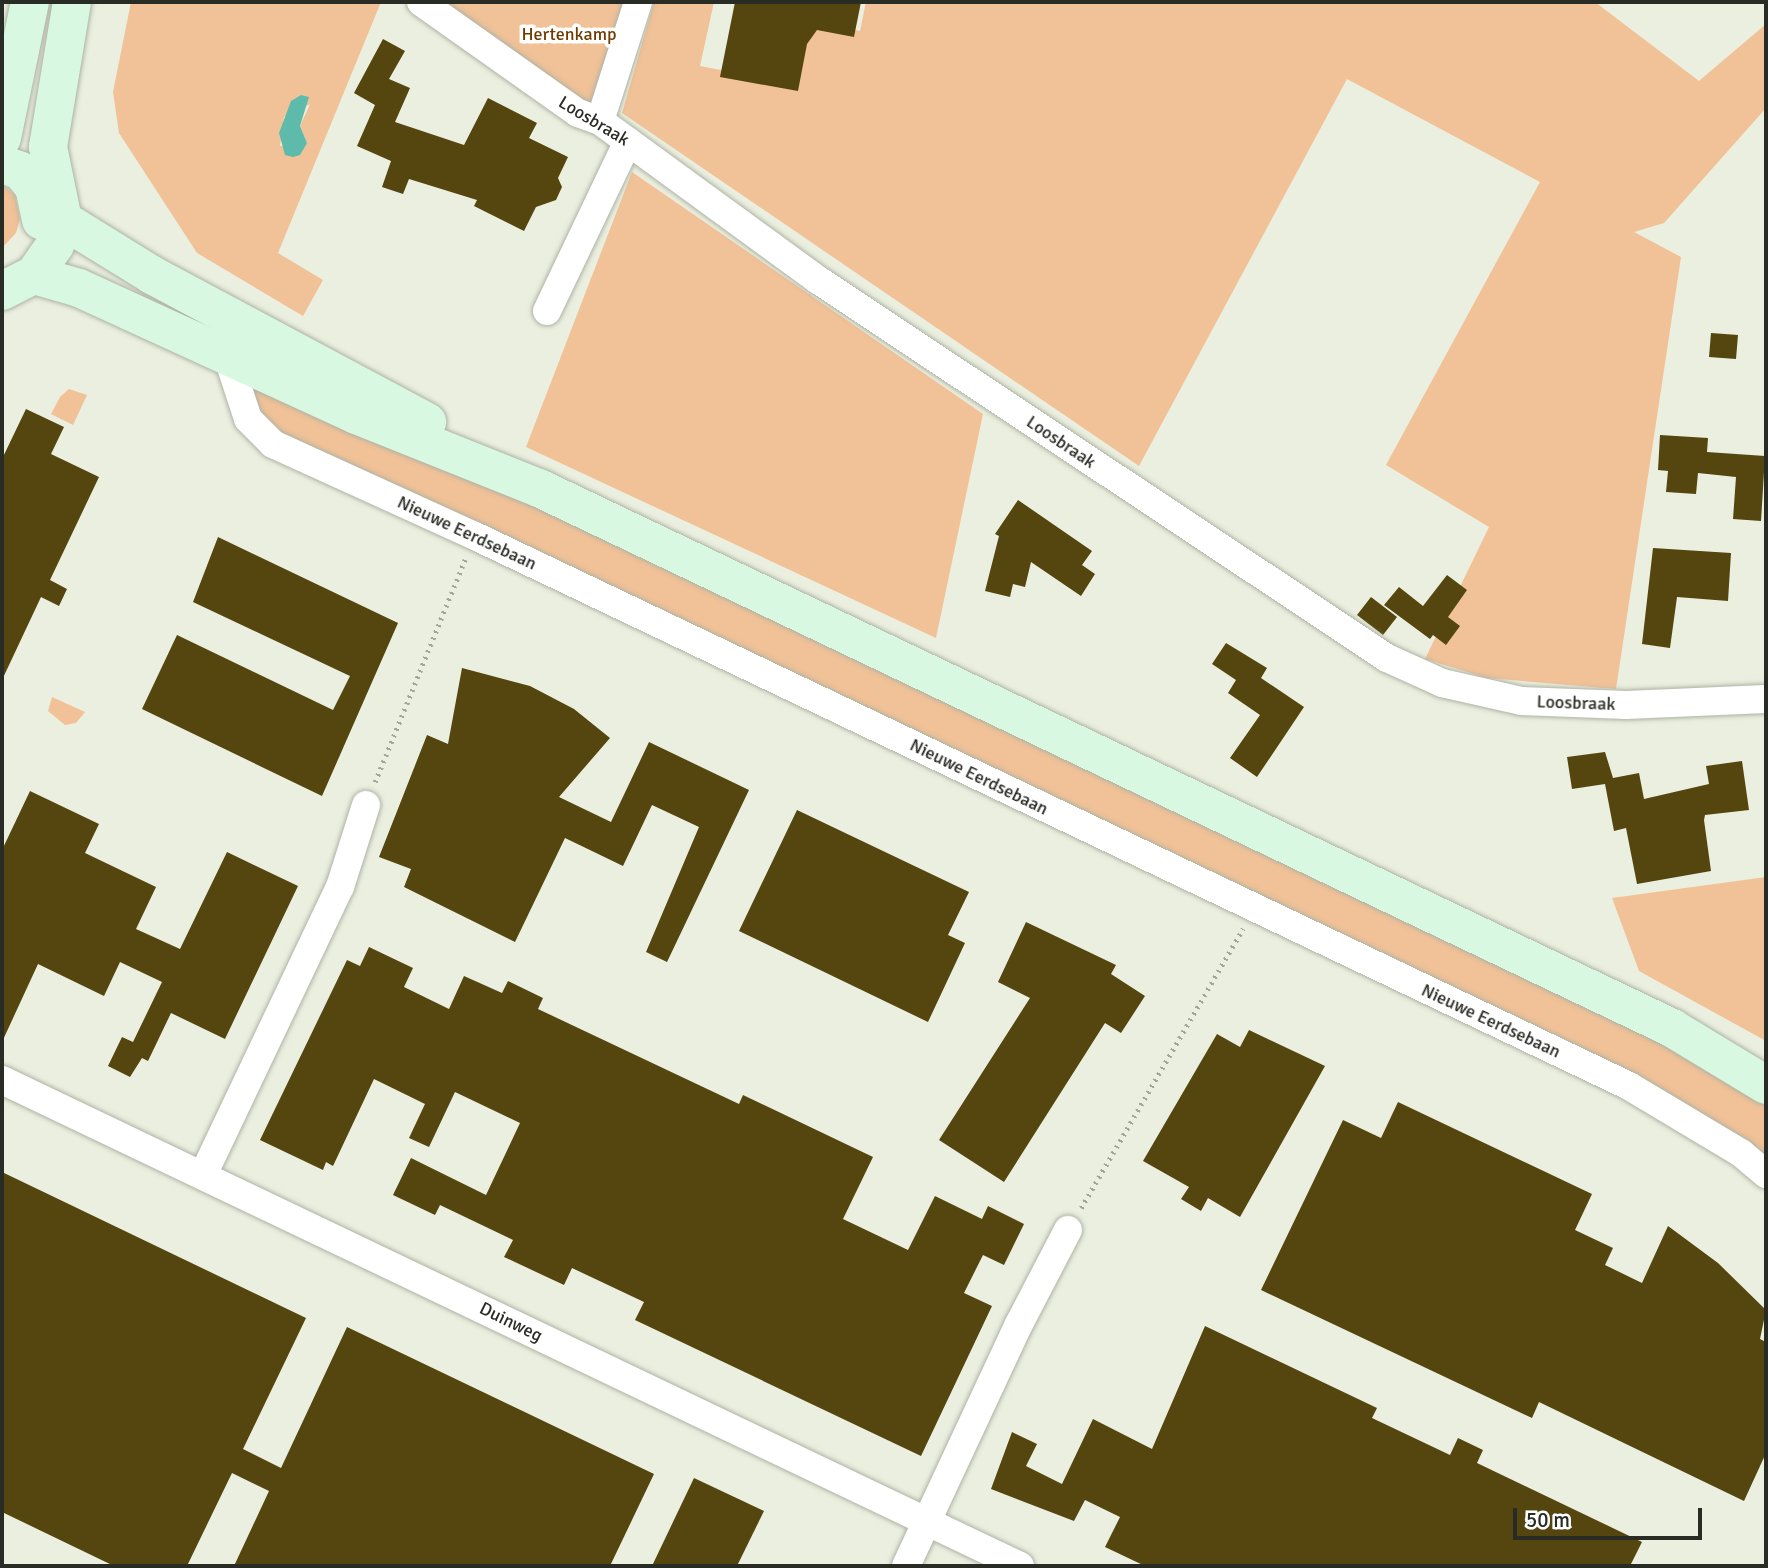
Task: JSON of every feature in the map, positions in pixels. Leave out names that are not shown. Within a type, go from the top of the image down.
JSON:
[{"type":"main road","points":[[2,138],[6,92],[30,2]]},
{"type":"main road","points":[[72,2],[56,83],[37,123],[27,173],[54,226],[106,261],[152,275],[346,376],[541,489]]},
{"type":"main road","points":[[12,279],[54,226]]},
{"type":"main road","points":[[12,279],[79,288],[356,415],[541,489],[1672,1028],[1766,1085]]},
{"type":"street","name":"Loosbraak","points":[[421,2],[578,113],[600,121],[818,280],[1387,658],[1442,683],[1521,701],[1626,705],[1766,699]]},
{"type":"street","points":[[600,121],[638,2]]},
{"type":"street","points":[[547,311],[628,141]]},
{"type":"street","name":"Nieuwe Eerdsebaan","points":[[227,355],[248,419],[272,444],[475,536],[1629,1086],[1741,1153],[1766,1174]]},
{"type":"street","points":[[203,1175],[340,887],[366,805]]},
{"type":"street","name":"Duinweg","points":[[2,1080],[1020,1566]]},
{"type":"street","points":[[906,1566],[1019,1324],[1068,1230]]},
{"type":"path","points":[[366,805],[475,536]]},
{"type":"path","points":[[1068,1230],[1254,908]]},
{"type":"green space","points":[[131,2],[381,2],[278,253],[323,280],[303,316],[197,253],[119,133],[113,92]],"holes":[[[310,104],[300,126],[307,143],[280,146],[284,117]]]},
{"type":"green space","name":"Hertenkamp","points":[[442,2],[630,2],[591,107]]},
{"type":"green space","points":[[654,2],[714,2],[700,66],[788,83],[801,18],[860,31],[866,2],[1595,2],[1699,81],[1766,24],[1766,108],[1664,223],[1634,232],[1681,257],[1616,689],[1487,678],[1425,659],[1489,527],[1386,465],[1540,182],[1347,79],[1139,466],[622,113]]},
{"type":"green space","points":[[632,172],[983,414],[936,638],[526,447]]},
{"type":"green space","points":[[2,184],[15,195],[20,219],[16,233],[2,248]]},
{"type":"green space","points":[[247,373],[450,463],[1717,1070],[1766,1104],[1766,1158],[1735,1133],[1614,1065],[285,435],[260,415]]},
{"type":"green space","points":[[69,389],[87,395],[73,425],[51,414],[60,397]]},
{"type":"green space","points":[[52,697],[85,712],[76,723],[65,725],[48,711]]},
{"type":"green space","points":[[1766,877],[1766,1041],[1639,971],[1612,898]]},
{"type":"water","points":[[301,95],[309,97],[300,126],[307,143],[300,155],[293,157],[285,155],[279,133],[291,101]]},
{"type":"building","points":[[735,2],[861,2],[854,37],[817,30],[807,44],[798,91],[720,77]]},
{"type":"building","points":[[383,39],[405,51],[389,79],[410,88],[395,122],[464,145],[488,98],[537,123],[529,138],[568,157],[558,178],[562,187],[556,200],[536,207],[524,231],[474,206],[477,200],[409,179],[403,194],[382,187],[391,161],[357,146],[375,105],[354,93]]},
{"type":"building","points":[[1711,333],[1738,335],[1736,359],[1709,357]]},
{"type":"building","points":[[26,409],[64,427],[51,454],[99,477],[50,580],[67,589],[59,606],[41,597],[2,680],[2,459]]},
{"type":"building","points":[[1660,435],[1708,438],[1707,452],[1765,456],[1761,521],[1733,519],[1736,477],[1698,473],[1696,494],[1666,492],[1668,471],[1658,470]]},
{"type":"building","points":[[1018,500],[1092,551],[1082,565],[1095,574],[1081,596],[1031,562],[1025,587],[1013,584],[1010,597],[985,591],[999,536],[995,534]]},
{"type":"building","points":[[218,537],[398,623],[322,796],[142,709],[177,635],[333,710],[350,676],[193,602]]},
{"type":"building","points":[[1653,548],[1731,553],[1728,601],[1677,597],[1670,648],[1642,644]]},
{"type":"building","points":[[1447,575],[1467,590],[1448,617],[1460,626],[1446,645],[1433,635],[1430,639],[1384,605],[1399,587],[1423,606]]},
{"type":"building","points":[[1371,597],[1397,617],[1383,635],[1357,615]]},
{"type":"building","points":[[1226,643],[1267,668],[1261,678],[1304,707],[1257,777],[1230,758],[1260,715],[1228,693],[1236,680],[1212,664]]},
{"type":"building","points":[[462,668],[530,686],[574,709],[610,738],[559,797],[611,822],[649,742],[749,790],[667,962],[646,952],[699,827],[652,805],[623,866],[565,838],[515,942],[404,887],[411,869],[379,857],[427,735],[448,744]]},
{"type":"building","points":[[1605,752],[1613,778],[1639,773],[1644,799],[1709,784],[1706,766],[1742,761],[1749,810],[1705,815],[1711,871],[1637,884],[1626,828],[1614,831],[1605,784],[1572,789],[1567,757]]},
{"type":"building","points":[[30,791],[99,824],[85,853],[156,887],[136,929],[180,949],[227,852],[298,886],[225,1039],[171,1013],[148,1061],[142,1058],[130,1077],[108,1066],[122,1037],[133,1042],[162,982],[120,962],[104,996],[38,964],[2,1042],[2,850]]},
{"type":"building","points":[[797,810],[969,892],[948,935],[965,943],[928,1022],[739,931]]},
{"type":"building","points":[[1026,922],[1116,965],[1111,974],[1145,996],[1121,1033],[1105,1023],[1004,1182],[939,1140],[1030,998],[998,982]]},
{"type":"building","points":[[369,947],[413,968],[404,987],[449,1009],[464,976],[502,993],[508,981],[543,998],[538,1009],[739,1104],[743,1095],[873,1157],[843,1219],[908,1250],[935,1196],[982,1219],[988,1206],[1024,1224],[1004,1265],[983,1255],[964,1293],[992,1306],[921,1456],[635,1320],[644,1302],[572,1268],[564,1285],[504,1257],[513,1240],[440,1205],[435,1215],[393,1195],[411,1158],[486,1195],[520,1123],[455,1092],[429,1147],[409,1138],[425,1104],[374,1079],[333,1166],[326,1162],[323,1170],[260,1140],[347,960],[360,966]]},
{"type":"building","points":[[1249,1030],[1325,1066],[1240,1217],[1208,1198],[1201,1211],[1181,1199],[1189,1187],[1143,1161],[1217,1034],[1240,1047]]},
{"type":"building","points":[[1398,1102],[1592,1194],[1575,1230],[1613,1248],[1605,1265],[1642,1283],[1668,1226],[1718,1263],[1766,1310],[1760,1339],[1766,1342],[1766,1453],[1744,1501],[1539,1402],[1532,1418],[1261,1290],[1343,1120],[1381,1138]]},
{"type":"building","points":[[2,1172],[306,1318],[243,1449],[281,1468],[347,1327],[654,1474],[610,1566],[234,1566],[269,1491],[232,1473],[187,1566],[114,1566],[2,1512]]},
{"type":"building","points":[[1205,1326],[1377,1408],[1372,1418],[1450,1455],[1458,1438],[1483,1450],[1477,1463],[1642,1542],[1630,1566],[1145,1566],[1105,1547],[1120,1517],[1085,1500],[1074,1521],[991,1489],[1012,1432],[1037,1444],[1026,1466],[1062,1484],[1093,1419],[1152,1449]]},
{"type":"building","points":[[694,1478],[764,1511],[737,1566],[652,1566]]}]
